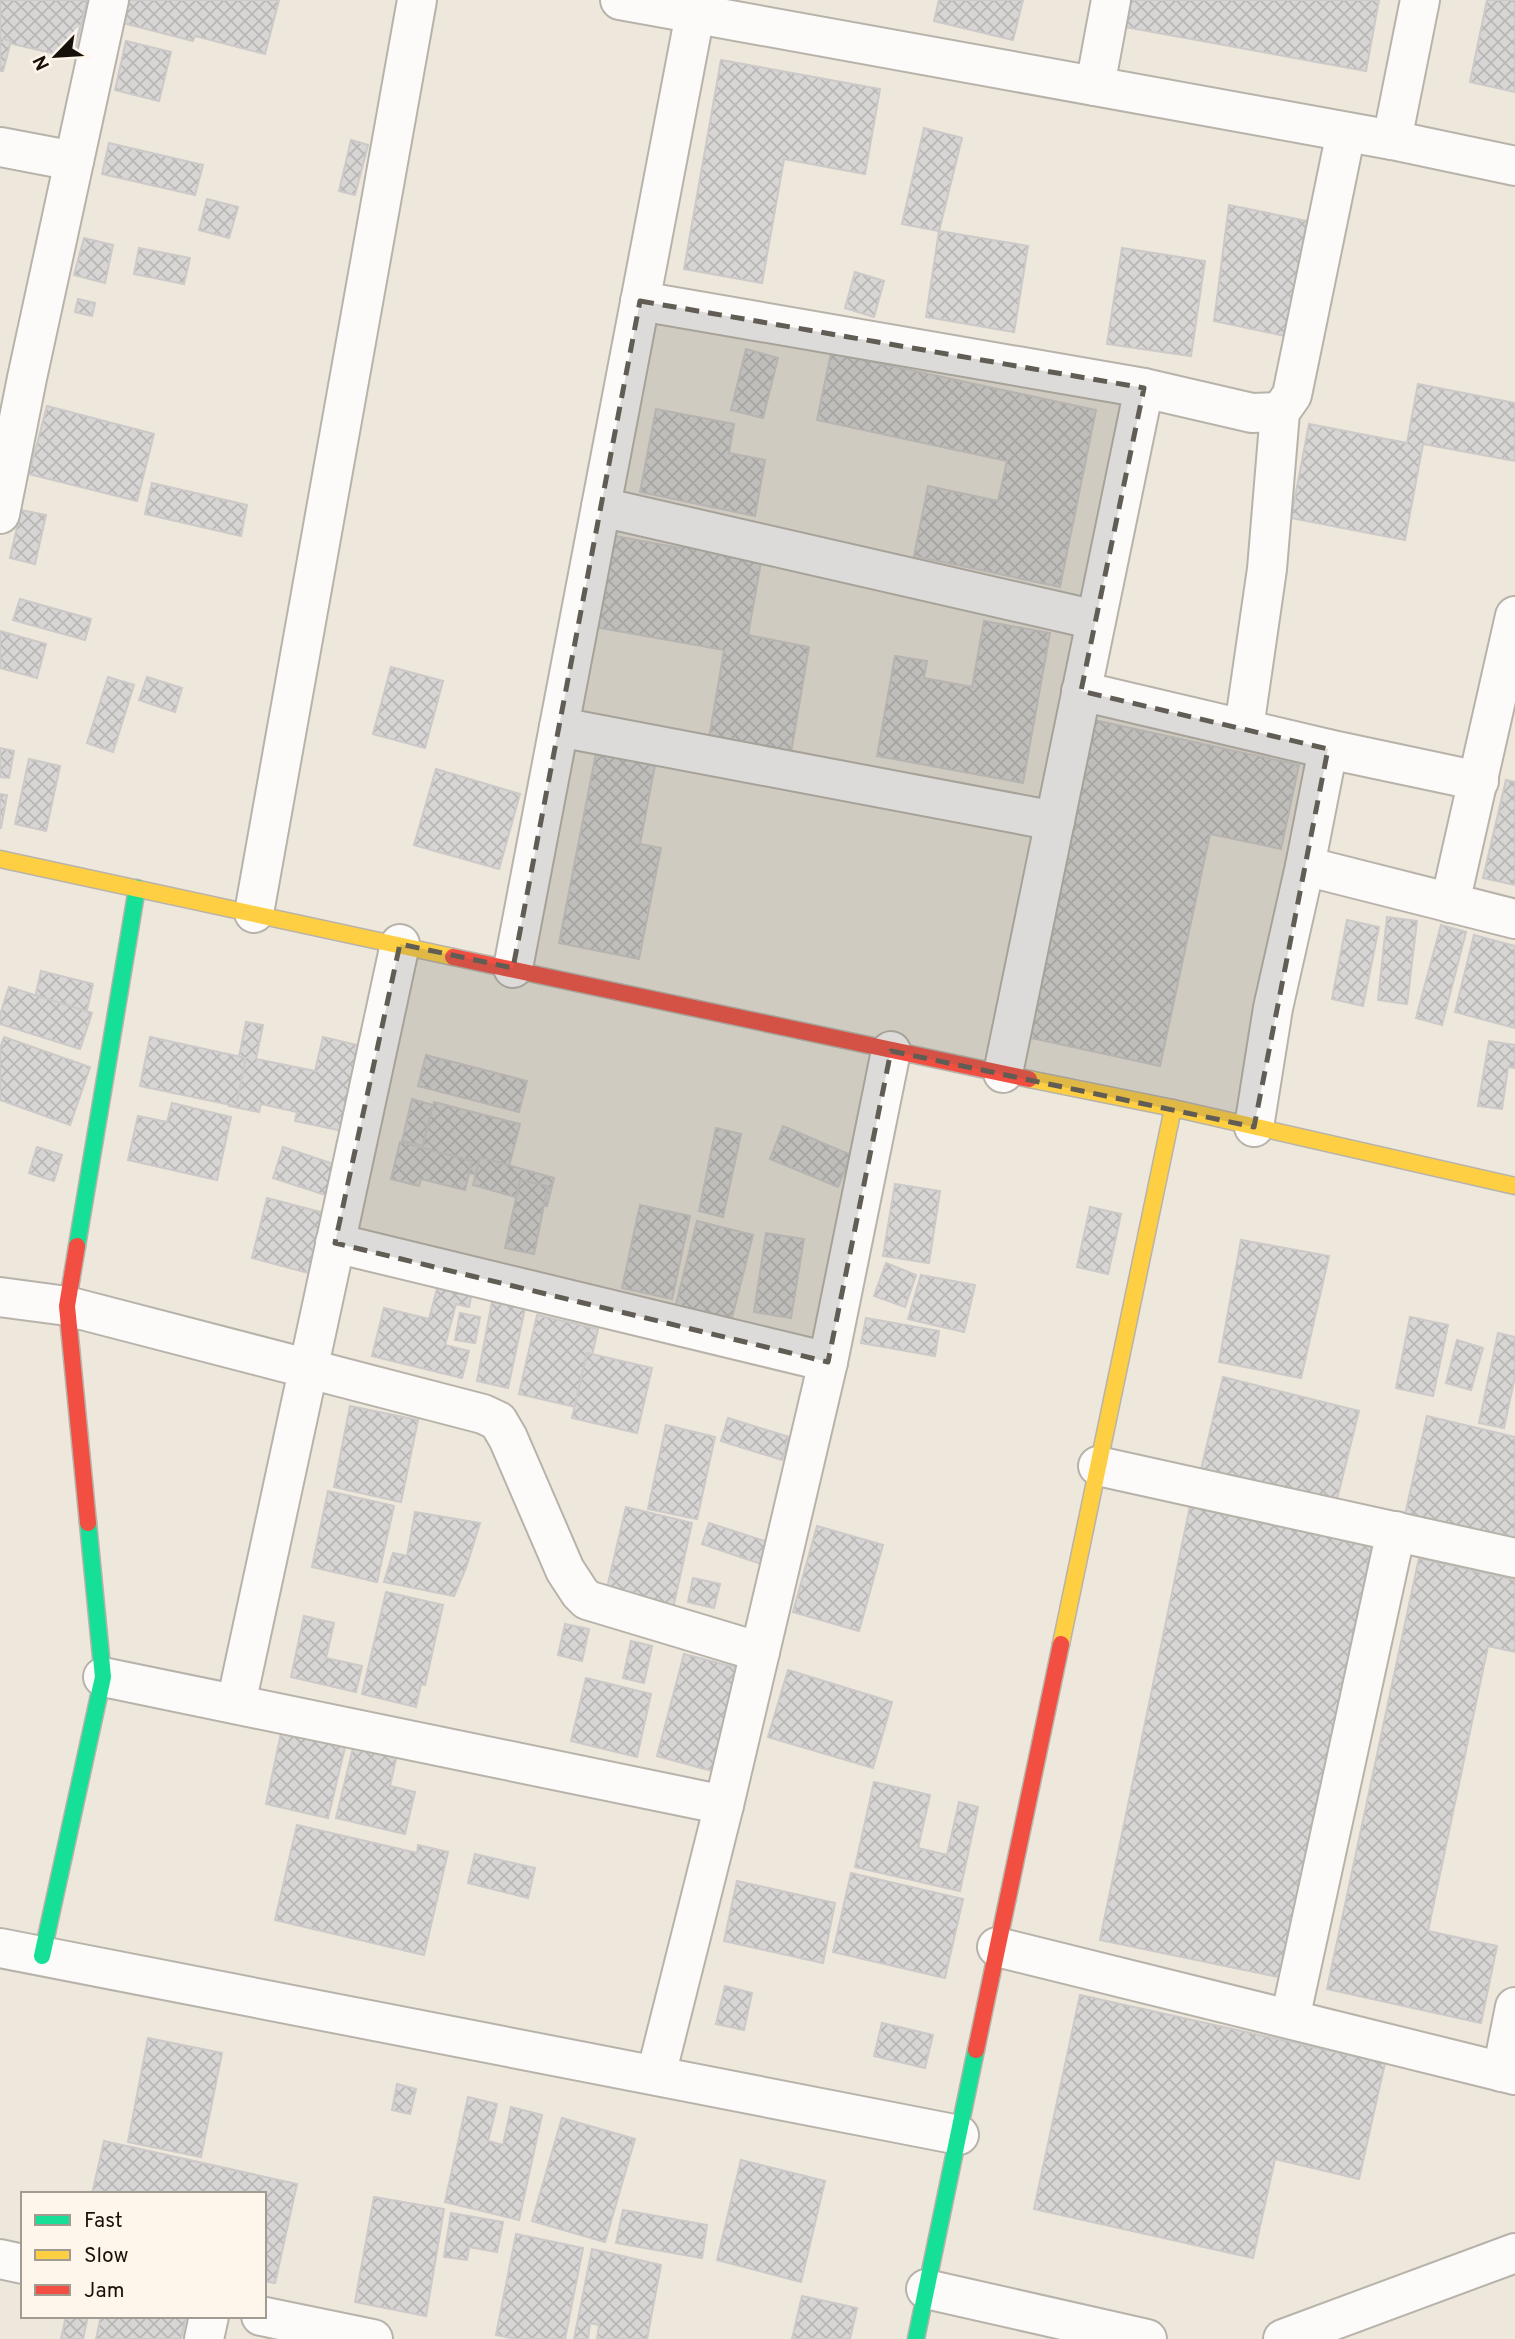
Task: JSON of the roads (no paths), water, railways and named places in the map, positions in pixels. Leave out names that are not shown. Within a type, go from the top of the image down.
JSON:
[{"type":"street","points":[[0,514],[13,375],[74,161],[109,0]]},
{"type":"street","points":[[254,912],[417,0]]},
{"type":"street","points":[[620,0],[1392,140],[1515,166]]},
{"type":"street","points":[[1094,86],[1111,0]]},
{"type":"street","points":[[1392,140],[1420,0]]},
{"type":"street","points":[[513,968],[695,14]]},
{"type":"street","points":[[1244,728],[1267,569],[1280,412],[1292,395],[1346,132]]},
{"type":"street","points":[[0,147],[74,161]]},
{"type":"street","points":[[640,301],[1144,388],[1251,413],[1280,412]]},
{"type":"street","points":[[1003,1073],[1144,388]]},
{"type":"street","points":[[601,507],[1097,620]]},
{"type":"street","points":[[1450,903],[1479,781],[1506,694],[1515,617]]},
{"type":"street","points":[[1081,691],[1479,781]]},
{"type":"street","points":[[559,727],[1055,821]]},
{"type":"street","points":[[1254,1127],[1273,1008],[1328,749]]},
{"type":"street","points":[[0,859],[891,1051],[1173,1108],[1515,1186]]},
{"type":"street","points":[[1305,866],[1515,919]]},
{"type":"street","points":[[42,1956],[103,1677],[67,1306],[137,888]]},
{"type":"street","points":[[236,1704],[400,944]]},
{"type":"street","points":[[656,2076],[724,1805],[828,1362],[891,1051]]},
{"type":"street","points":[[916,2339],[1173,1108]]},
{"type":"street","points":[[335,1243],[828,1362]]},
{"type":"street","points":[[0,1297],[67,1306],[483,1414],[498,1421],[509,1438],[565,1570],[587,1600],[760,1652]]},
{"type":"street","points":[[1098,1466],[1515,1558]]},
{"type":"street","points":[[1290,2019],[1396,1531]]},
{"type":"street","points":[[103,1677],[724,1805]]},
{"type":"street","points":[[997,1947],[1509,2073],[1515,2007]]},
{"type":"street","points":[[0,1948],[958,2135]]},
{"type":"street","points":[[1283,2339],[1515,2253]]},
{"type":"street","points":[[0,2259],[21,2264]]},
{"type":"street","points":[[926,2289],[1147,2339]]},
{"type":"street","points":[[266,2317],[373,2339]]},
{"type":"street","points":[[204,2339],[209,2318]]}]
